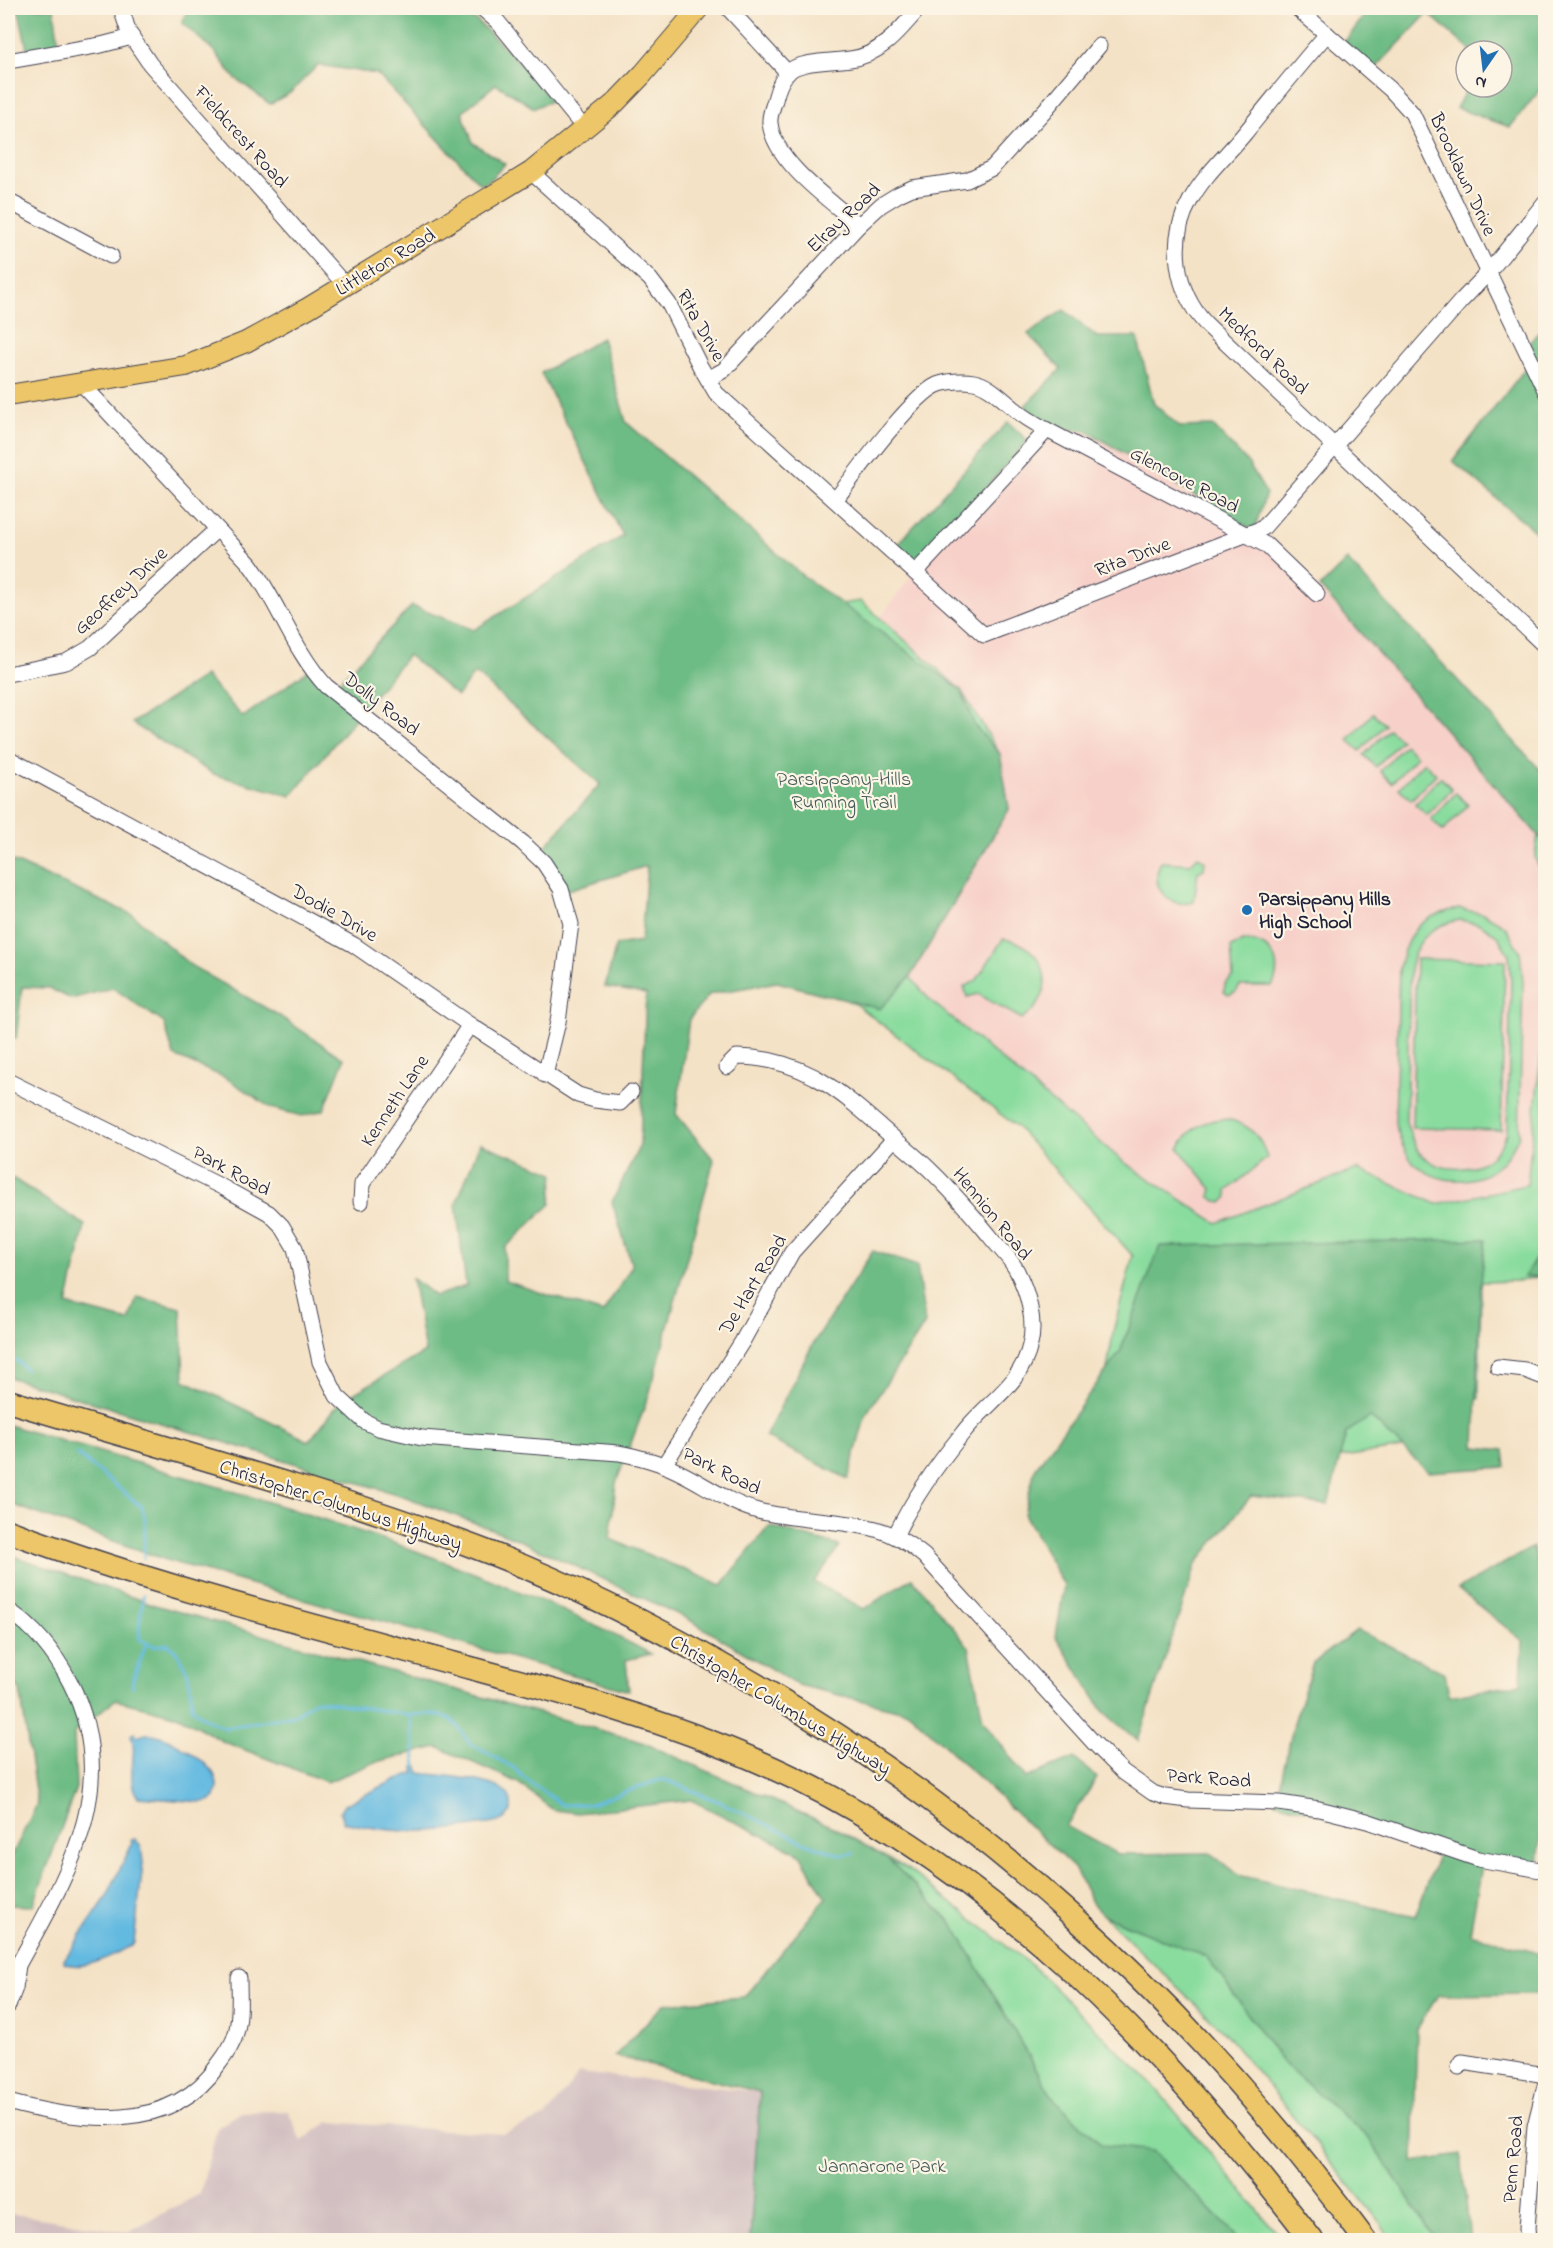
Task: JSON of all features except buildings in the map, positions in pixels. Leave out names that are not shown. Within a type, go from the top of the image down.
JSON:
[{"type":"highway","name":"Christopher Columbus Highway","points":[[8,1401],[346,1502],[496,1556],[663,1632],[793,1707],[900,1777],[971,1830],[1052,1896],[1095,1936],[1157,1994],[1254,2100],[1365,2241]]},
{"type":"highway","points":[[8,1531],[93,1561],[231,1604],[650,1719],[756,1760],[826,1794],[882,1826],[954,1874],[1028,1931],[1061,1960],[1178,2077],[1243,2152],[1312,2241]]},
{"type":"main road","name":"Littleton Road","points":[[8,395],[186,366],[246,342],[531,172],[615,103],[699,8]]},
{"type":"street","name":"Fieldcrest Road","points":[[121,8],[132,37],[150,64],[345,285]]},
{"type":"street","points":[[482,8],[498,22],[584,128]]},
{"type":"street","points":[[728,8],[788,73]]},
{"type":"street","points":[[859,225],[812,185],[779,150],[773,137],[770,116],[778,90],[788,73],[794,68],[808,63],[860,57],[890,39],[919,8]]},
{"type":"street","name":"Brooklawn Drive","points":[[1298,8],[1390,89],[1412,113],[1545,392]]},
{"type":"street","name":"Medford Road","points":[[1327,34],[1197,190],[1187,208],[1180,228],[1178,263],[1190,305],[1545,647]]},
{"type":"street","points":[[8,61],[101,45],[132,37]]},
{"type":"street","name":"Elray Road","points":[[708,379],[723,370],[859,225],[881,205],[899,194],[919,187],[967,180],[992,168],[1099,46]]},
{"type":"street","name":"Rita Drive","points":[[531,172],[650,279],[669,304],[716,393],[984,634],[1246,535]]},
{"type":"street","points":[[8,201],[111,256]]},
{"type":"street","name":"Glencove Road","points":[[836,499],[924,393],[938,385],[955,381],[975,382],[994,391],[1017,411],[1047,430],[1246,535],[1263,528],[1488,273],[1545,201]]},
{"type":"street","name":"Dolly Road","points":[[81,383],[261,579],[305,659],[326,686],[523,843],[544,863],[561,889],[571,924],[558,1022],[545,1075]]},
{"type":"street","points":[[916,572],[1047,430]]},
{"type":"street","name":"Geoffrey Drive","points":[[8,674],[66,662],[90,648],[217,529]]},
{"type":"street","points":[[1246,535],[1266,545],[1317,594]]},
{"type":"street","name":"Dodie Drive","points":[[8,758],[354,945],[470,1025],[578,1095],[620,1103],[631,1092]]},
{"type":"street","name":"Kenneth Lane","points":[[361,1202],[362,1184],[470,1025]]},
{"type":"street","name":"Hennion Road","points":[[727,1067],[737,1057],[770,1060],[790,1066],[836,1090],[928,1168],[961,1202],[1011,1260],[1024,1290],[1031,1315],[1032,1331],[1025,1361],[1019,1373],[1008,1388],[963,1432],[910,1505],[895,1536]]},
{"type":"street","name":"Park Road","points":[[8,1081],[253,1203],[275,1220],[289,1235],[295,1248],[314,1340],[329,1382],[337,1396],[364,1421],[378,1428],[422,1438],[619,1453],[664,1465],[756,1511],[785,1518],[877,1529],[895,1536],[924,1556],[940,1571],[1057,1703],[1123,1772],[1153,1793],[1188,1800],[1279,1803],[1319,1809],[1367,1821],[1478,1859],[1545,1871]]},
{"type":"street","name":"De Hart Road","points":[[664,1465],[742,1342],[792,1252],[894,1139]]},
{"type":"street","points":[[1498,1367],[1525,1370],[1545,1378]]},
{"type":"street","points":[[8,1610],[47,1645],[59,1660],[84,1713],[93,1758],[92,1778],[83,1828],[60,1889],[13,1969],[15,1988],[8,2006]]},
{"type":"street","points":[[8,2102],[56,2113],[133,2117],[150,2113],[186,2098],[206,2082],[236,2033],[239,1978]]},
{"type":"street","points":[[1459,2067],[1462,2062],[1545,2075]]},
{"type":"street","name":"Penn Road","points":[[1528,2241],[1534,2126],[1545,2082]]},
{"type":"shaded area","name":"Parsippany Hills High School","points":[[1087,431],[1171,485],[1270,537],[1392,667],[1545,843],[1545,1243],[1521,1281],[1481,1281],[1160,1246],[1058,1151],[910,977],[1009,808],[880,618],[909,579],[1038,434]]},
{"type":"shaded area","points":[[579,2073],[760,2092],[750,2240],[8,2240],[8,2213],[127,2232],[200,2194],[217,2128],[241,2112],[288,2111],[301,2141],[329,2122],[503,2134],[545,2117]]},
{"type":"green space","points":[[18,8],[54,8],[59,46],[27,49]]},
{"type":"green space","points":[[188,8],[445,8],[477,21],[528,70],[551,101],[534,108],[496,84],[462,112],[473,143],[505,164],[488,182],[479,183],[377,74],[318,65],[290,93],[270,104],[234,77],[215,52],[182,23]]},
{"type":"green space","points":[[1370,8],[1545,8],[1545,84],[1510,127],[1456,108],[1461,99],[1514,99],[1514,39],[1457,39],[1428,13],[1371,73],[1341,47]]},
{"type":"green space","points":[[1064,310],[1097,337],[1137,337],[1154,404],[1180,427],[1213,426],[1248,463],[1266,493],[1254,531],[1087,431],[1051,427],[1024,407],[1061,369],[1028,334]]},
{"type":"green space","points":[[1545,324],[1545,540],[1453,461],[1532,360],[1525,348]]},
{"type":"green space","points":[[602,338],[626,422],[803,576],[961,690],[975,726],[1000,754],[1009,809],[910,977],[880,1009],[777,982],[710,994],[689,1019],[676,1114],[714,1160],[649,1395],[616,1483],[610,1539],[722,1585],[769,1526],[840,1546],[814,1582],[864,1609],[912,1578],[969,1647],[983,1720],[1026,1778],[1074,1758],[1097,1778],[1066,1826],[1117,1854],[1210,1853],[1238,1875],[1415,1917],[1441,1847],[1276,1802],[1294,1723],[1313,1663],[1357,1630],[1445,1673],[1449,1696],[1521,1684],[1523,1641],[1458,1589],[1533,1547],[1546,1589],[1546,1791],[1537,1872],[1483,1860],[1470,1933],[1538,1953],[1545,1971],[1545,1994],[1438,1995],[1417,2029],[1413,2162],[1461,2155],[1470,2240],[1436,2240],[1368,2137],[1282,2062],[1207,1957],[1103,1915],[1094,1906],[1074,1868],[909,1712],[798,1685],[688,1619],[515,1538],[406,1497],[8,1377],[8,1178],[14,1179],[85,1225],[67,1305],[129,1321],[137,1297],[181,1308],[184,1380],[309,1441],[341,1401],[425,1352],[412,1278],[435,1296],[466,1286],[456,1204],[480,1143],[554,1173],[551,1204],[505,1248],[505,1281],[603,1313],[632,1266],[612,1202],[640,1145],[646,994],[605,987],[616,945],[641,941],[647,866],[561,892],[537,856],[600,784],[475,673],[457,696],[408,655],[291,796],[213,774],[132,723],[205,676],[243,717],[310,669],[331,690],[412,606],[474,630],[623,536],[541,373]]},
{"type":"green space","points":[[1008,422],[1028,441],[917,565],[896,546]]},
{"type":"green space","points":[[1347,560],[1545,775],[1545,843],[1320,587]]},
{"type":"green space","name":"Parsippany-Hills Running Trail","points":[[861,601],[961,690],[1000,754],[1009,809],[910,977],[930,1000],[1125,1163],[1217,1223],[1357,1169],[1437,1204],[1527,1185],[1541,1054],[1545,974],[1545,1275],[1521,1281],[1481,1282],[1479,1398],[1436,1443],[1229,1474],[1101,1404],[1114,1328],[1133,1256],[1016,1126],[855,1004],[769,963],[762,616]]},
{"type":"green space","points":[[1373,713],[1385,725],[1360,751],[1348,740]]},
{"type":"green space","points":[[1389,729],[1401,740],[1376,767],[1364,755]]},
{"type":"green space","points":[[1405,745],[1417,756],[1392,783],[1380,771]]},
{"type":"green space","points":[[1424,762],[1436,774],[1411,800],[1399,788]]},
{"type":"green space","points":[[1545,774],[1545,883],[1535,858]]},
{"type":"green space","points":[[1440,777],[1452,789],[1427,815],[1415,804]]},
{"type":"green space","points":[[1456,793],[1468,805],[1443,831],[1431,819]]},
{"type":"green space","points":[[1198,856],[1205,861],[1204,869],[1198,872],[1194,902],[1185,904],[1169,899],[1163,894],[1157,879],[1161,862],[1190,864]]},
{"type":"green space","points":[[8,859],[133,915],[190,965],[278,1015],[344,1059],[324,1110],[302,1116],[271,1108],[226,1078],[174,1056],[164,1023],[113,988],[71,999],[49,988],[22,987],[16,1039],[8,1038]]},
{"type":"green space","points":[[1460,909],[1484,914],[1505,926],[1520,952],[1523,982],[1519,1136],[1509,1154],[1498,1166],[1476,1178],[1463,1180],[1439,1177],[1416,1165],[1406,1152],[1395,1124],[1399,968],[1402,955],[1418,927],[1426,920],[1447,911]],"holes":[[[1460,920],[1480,924],[1497,935],[1509,955],[1511,982],[1507,1133],[1491,1157],[1472,1166],[1451,1168],[1441,1166],[1423,1156],[1406,1122],[1410,969],[1416,950],[1433,930],[1449,922]]]},
{"type":"green space","points":[[1003,939],[1018,943],[1030,950],[1039,960],[1044,972],[1045,984],[1042,997],[1034,1009],[1022,1019],[978,994],[967,997],[964,987],[976,981]]},
{"type":"green space","points":[[1243,941],[1252,941],[1267,948],[1275,961],[1276,977],[1272,986],[1240,986],[1236,992],[1229,995],[1224,992],[1225,984],[1233,977],[1231,947]]},
{"type":"green space","points":[[1416,959],[1505,961],[1501,1130],[1412,1128]]},
{"type":"green space","points":[[1224,1119],[1240,1123],[1252,1131],[1261,1143],[1267,1158],[1227,1191],[1228,1197],[1223,1202],[1216,1201],[1210,1196],[1212,1189],[1179,1149],[1187,1136],[1197,1127],[1209,1121]]},
{"type":"green space","points":[[1486,1239],[1481,1282],[1475,1447],[1504,1450],[1506,1467],[1428,1472],[1370,1417],[1346,1433],[1328,1505],[1251,1496],[1196,1564],[1138,1741],[1104,1712],[1056,1637],[1064,1586],[1024,1514],[1035,1469],[1120,1352],[1160,1246]]},
{"type":"green space","points":[[1545,1243],[1545,1276],[1524,1277]]},
{"type":"green space","points":[[873,1251],[917,1266],[925,1324],[866,1414],[848,1479],[765,1437],[813,1344]]},
{"type":"green space","points":[[8,1425],[336,1523],[416,1551],[575,1616],[651,1654],[626,1660],[629,1691],[169,1561],[8,1503]]},
{"type":"green space","points":[[8,1554],[155,1605],[642,1742],[833,1827],[887,1858],[953,1924],[1053,2098],[1102,2145],[1152,2151],[1241,2240],[750,2240],[760,2092],[615,2056],[664,2004],[744,1997],[826,1898],[800,1854],[691,1800],[578,1813],[553,1810],[517,1782],[437,1747],[376,1762],[327,1782],[222,1741],[179,1716],[115,1700],[74,1733],[76,1788],[33,1906],[8,1905],[8,1864],[37,1804],[20,1690],[8,1680]]},
{"type":"green space","name":"Jannarone Park","points":[[887,1858],[907,1869],[1030,1964],[1153,2085],[1283,2240],[837,2240],[739,2054],[1093,2137],[1053,2098],[953,1924]]},
{"type":"green space","points":[[1103,1915],[1207,1957],[1282,2062],[1368,2137],[1436,2240],[1392,2240],[1380,2222],[1225,2033]]},
{"type":"water","points":[[134,1733],[137,1737],[149,1734],[166,1738],[200,1759],[215,1776],[217,1787],[215,1797],[201,1802],[138,1797],[132,1783],[134,1750],[131,1735]]},
{"type":"water","points":[[414,1767],[418,1767],[420,1773],[469,1779],[495,1786],[510,1798],[511,1812],[503,1820],[494,1823],[439,1830],[392,1830],[343,1822],[340,1812],[344,1805],[414,1773]]},
{"type":"water","points":[[135,1839],[141,1846],[143,1863],[134,1942],[116,1954],[89,1964],[64,1963],[106,1898],[132,1844],[131,1840]]},
{"type":"waterway","points":[[8,1358],[19,1362],[26,1370]]},
{"type":"waterway","points":[[77,1454],[142,1507],[145,1519],[144,1558]]},
{"type":"waterway","points":[[143,1595],[139,1624],[140,1640],[154,1646],[168,1644],[175,1651],[188,1672],[192,1707],[203,1717],[225,1728],[294,1715],[316,1700],[410,1715],[431,1714],[449,1718],[457,1725],[469,1743],[514,1768],[524,1778],[562,1805],[591,1804],[659,1780],[666,1780],[720,1802],[806,1843],[841,1855],[853,1853]]},
{"type":"waterway","points":[[133,1687],[132,1683],[146,1644]]},
{"type":"waterway","points":[[410,1716],[416,1767]]},
{"type":"place","name":"Parsippany Hills High School","points":[[1247,910]]}]
